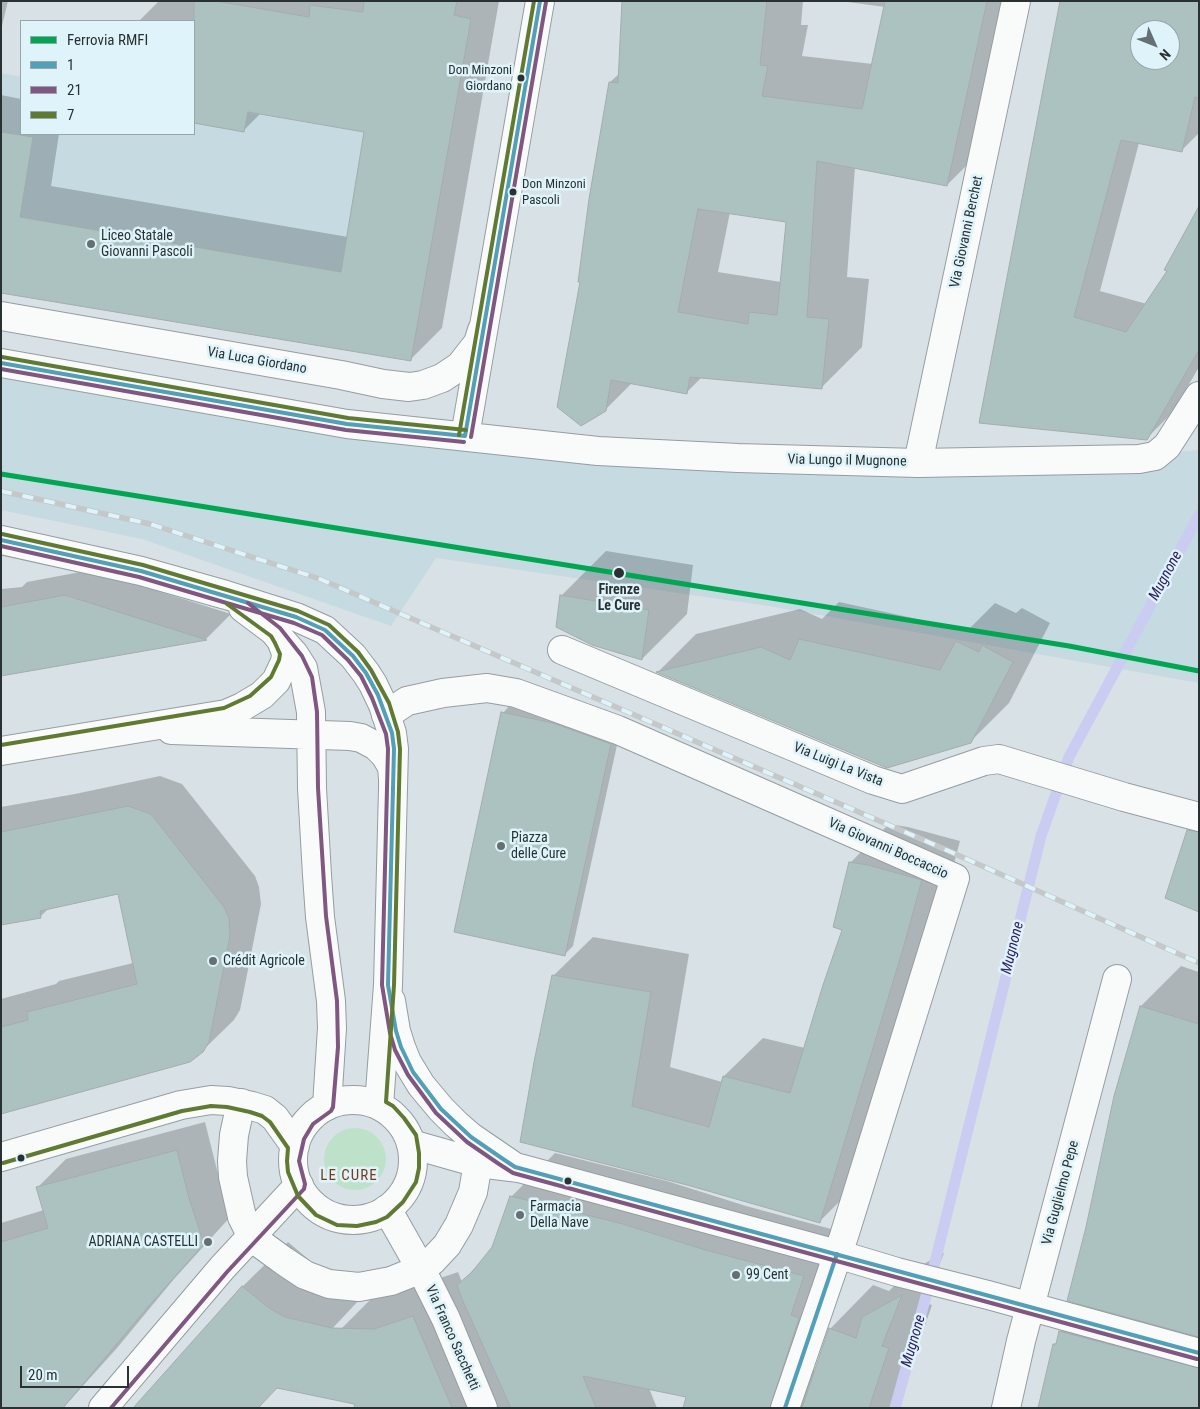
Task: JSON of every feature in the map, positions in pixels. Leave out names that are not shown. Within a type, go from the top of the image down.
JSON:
[{"type":"street","points":[[465,436],[540,1]]},
{"type":"street","name":"Via Giovanni Berchet","points":[[918,463],[1016,1]]},
{"type":"street","name":"Via Luca Giordano","points":[[1,316],[383,384],[409,387],[423,385],[442,378],[460,366],[478,343],[484,324]]},
{"type":"street","name":"Via Lungo il Mugnone","points":[[1,363],[347,424],[598,451],[738,458],[918,463],[1072,462],[1139,459],[1155,456],[1167,446],[1199,396]]},
{"type":"street","points":[[1,540],[133,569],[296,617],[325,630],[353,656],[366,673],[373,684],[386,715],[392,733],[394,749],[388,985],[379,1106]]},
{"type":"street","points":[[226,595],[275,632],[294,654],[302,668],[311,712],[312,788],[317,875],[320,917],[331,1001],[332,1028],[327,1106]]},
{"type":"street","points":[[1,752],[226,714],[242,708],[262,695],[276,681],[285,662],[286,652],[284,646],[275,632]]},
{"type":"street","name":"Via Luigi La Vista","points":[[562,650],[873,780],[902,788],[984,761],[999,759],[1124,797],[1199,817]]},
{"type":"street","name":"Via Giovanni Boccaccio","points":[[386,715],[407,701],[443,693],[487,688],[516,693],[624,733],[955,878],[838,1254],[785,1408]]},
{"type":"street","points":[[131,731],[312,733],[361,738],[376,746],[389,760],[393,779]]},
{"type":"street","name":"Via Guglielmo Pepe","points":[[1006,1408],[1117,979]]},
{"type":"street","points":[[388,985],[400,1047],[421,1085],[441,1109],[461,1128],[515,1167]]},
{"type":"street","points":[[1,1157],[181,1104],[211,1100],[241,1103],[265,1110],[275,1118],[295,1146]]},
{"type":"street","points":[[343,1100],[362,1100],[379,1106],[389,1111],[400,1122],[411,1144],[413,1161],[410,1179],[402,1195],[387,1209],[374,1216],[356,1220],[339,1218],[320,1210],[310,1202],[296,1177],[293,1161],[295,1146],[302,1128],[308,1120],[327,1106],[343,1100]]},
{"type":"street","points":[[241,1103],[234,1135],[232,1177],[242,1216],[252,1235],[262,1245],[305,1275],[329,1284],[359,1287],[392,1282],[421,1269],[432,1261],[447,1245],[459,1225],[473,1192],[478,1163]]},
{"type":"street","points":[[411,1144],[478,1163],[515,1167],[1199,1353]]},
{"type":"street","points":[[103,1408],[252,1235],[299,1185]]},
{"type":"street","points":[[387,1209],[421,1269]]},
{"type":"street","name":"Via Franco Sacchetti","points":[[421,1269],[446,1319],[483,1408]]},
{"type":"shaded area","points":[[1,73],[20,77],[20,135],[195,135],[195,104],[448,146],[411,361],[1,293]]},
{"type":"shaded area","points":[[1,363],[317,417],[972,470],[1199,450],[1199,683],[775,607],[436,558],[391,626],[142,539],[1,510]]},
{"type":"green space","points":[[355,1128],[367,1131],[377,1137],[383,1147],[386,1159],[383,1171],[377,1181],[367,1187],[355,1190],[343,1187],[333,1181],[327,1171],[324,1159],[327,1147],[333,1137],[343,1131]]},
{"type":"building","points":[[194,1],[216,1],[309,17],[310,5],[363,12],[364,1],[457,1],[454,15],[471,19],[411,361],[1,293],[1,132],[33,137],[20,217],[341,272],[364,132],[248,112],[244,132],[195,123]]},
{"type":"building","points":[[622,1],[767,1],[760,65],[768,66],[762,96],[862,109],[885,1],[987,1],[947,186],[817,161],[807,317],[829,319],[822,389],[690,377],[687,394],[611,380],[606,411],[581,426],[557,407],[580,282],[578,282],[589,199],[609,82],[618,83]],"holes":[[[698,209],[786,222],[777,315],[749,312],[748,324],[678,312]]]},
{"type":"building","points":[[1060,1],[1199,1],[1199,98],[1195,97],[1182,152],[1121,140],[1074,317],[1126,332],[1167,271],[1164,270],[1199,206],[1199,350],[1147,440],[979,423]]},
{"type":"building","points":[[65,595],[207,640],[1,676],[1,607]]},
{"type":"building","points":[[560,595],[649,610],[642,660],[592,645],[556,627]]},
{"type":"building","points":[[799,639],[940,670],[956,641],[979,652],[982,645],[1013,662],[971,743],[887,768],[656,672],[761,647],[790,660]]},
{"type":"building","points":[[501,712],[553,723],[611,744],[565,956],[454,932]]},
{"type":"building","points":[[128,806],[151,814],[224,907],[229,918],[230,936],[209,1042],[203,1052],[190,1062],[1,1114],[1,1027],[28,1020],[27,1012],[137,984],[118,894],[40,911],[41,918],[1,925],[1,832]]},
{"type":"building","points":[[1187,830],[1199,832],[1199,912],[1165,898]]},
{"type":"building","points":[[849,862],[868,865],[922,880],[820,1223],[687,1185],[520,1142],[552,975],[651,992],[632,1106],[709,1127],[723,1076],[790,1093],[842,930],[833,927]]},
{"type":"building","points":[[1140,1006],[1199,1024],[1199,1337],[1067,1301],[1086,1227],[1114,1096]]},
{"type":"building","points":[[177,1150],[189,1198],[204,1244],[63,1408],[1,1408],[1,1242],[48,1228],[36,1187]]},
{"type":"building","points":[[510,1196],[623,1224],[702,1249],[804,1276],[791,1315],[799,1318],[770,1408],[683,1408],[686,1397],[583,1376],[596,1408],[511,1408],[457,1285],[472,1272],[492,1247]]},
{"type":"building","points":[[242,1286],[269,1308],[285,1317],[332,1328],[374,1329],[413,1316],[452,1408],[355,1408],[354,1404],[277,1388],[258,1408],[133,1408]]},
{"type":"building","points":[[902,1295],[882,1346],[889,1348],[869,1408],[802,1408],[829,1328],[856,1338],[862,1317]]},
{"type":"building","points":[[1059,1331],[1199,1368],[1199,1408],[1038,1408],[1053,1344],[1056,1344]]},
{"type":"waterway","name":"Mugnone","points":[[895,1408],[930,1282],[1041,836],[1069,757],[1199,515]]},
{"type":"railway","points":[[1,491],[150,524],[320,579],[942,848],[1199,963]]},
{"type":"rail line","name":"RMFI","points":[[1,474],[1069,646],[1199,671]]},
{"type":"transit line","name":"7","points":[[459,435],[534,1]]},
{"type":"transit line","name":"1","points":[[465,436],[540,1]]},
{"type":"transit line","name":"21","points":[[471,437],[546,2]]},
{"type":"transit line","name":"7","points":[[2,357],[348,418],[466,430]]},
{"type":"transit line","name":"1","points":[[1,363],[347,424],[465,436]]},
{"type":"transit line","name":"21","points":[[1,369],[346,430],[464,442]]},
{"type":"transit line","name":"7","points":[[2,534],[143,565],[298,611],[329,625],[358,652],[371,670],[389,703],[398,732],[400,749],[394,985],[386,1102],[393,1106],[404,1118],[416,1135],[419,1168],[416,1182],[403,1202],[387,1217],[376,1222],[357,1226],[337,1225],[316,1215],[298,1196],[288,1172],[288,1148],[270,1122],[262,1116],[250,1112],[211,1106],[182,1111],[3,1163]]},
{"type":"transit line","name":"1","points":[[1,540],[141,571],[296,617],[325,630],[353,656],[366,673],[378,695],[392,733],[394,749],[388,985],[396,1031],[401,1047],[413,1072],[441,1109],[471,1137],[503,1159],[515,1167],[1199,1353]]},
{"type":"transit line","name":"21","points":[[1,546],[139,577],[294,623],[322,635],[348,660],[361,676],[386,734],[388,749],[382,985],[390,1033],[395,1050],[408,1075],[436,1113],[467,1142],[499,1164],[513,1173],[1197,1359]]},
{"type":"transit line","name":"21","points":[[111,1408],[227,1272],[304,1189],[305,1184],[299,1161],[304,1139],[313,1124],[331,1111],[333,1107],[338,1047],[337,1001],[326,916],[318,788],[317,712],[312,677],[302,656],[280,628],[248,603]]},
{"type":"transit line","name":"7","points":[[1,745],[224,708],[250,696],[271,677],[280,654],[271,636],[227,604]]},
{"type":"transit line","name":"1","points":[[785,1408],[837,1254]]},
{"type":"place","name":"Don Minzoni Giordano","points":[[521,78]]},
{"type":"place","name":"Don Minzoni Pascoli","points":[[513,192]]},
{"type":"place","name":"Liceo Statale Giovanni Pascoli","points":[[91,244]]},
{"type":"place","name":"Firenze Le Cure","points":[[619,573]]},
{"type":"place","name":"Piazza delle Cure","points":[[501,846]]},
{"type":"place","name":"Crédit Agricole","points":[[213,961]]},
{"type":"place","name":"Farmacia Della Nave","points":[[520,1215]]},
{"type":"place","name":"ADRIANA CASTELLI","points":[[208,1242]]},
{"type":"place","name":"99 Cent","points":[[736,1275]]},
{"type":"district","name":"LE CURE","points":[[349,1176]]}]
